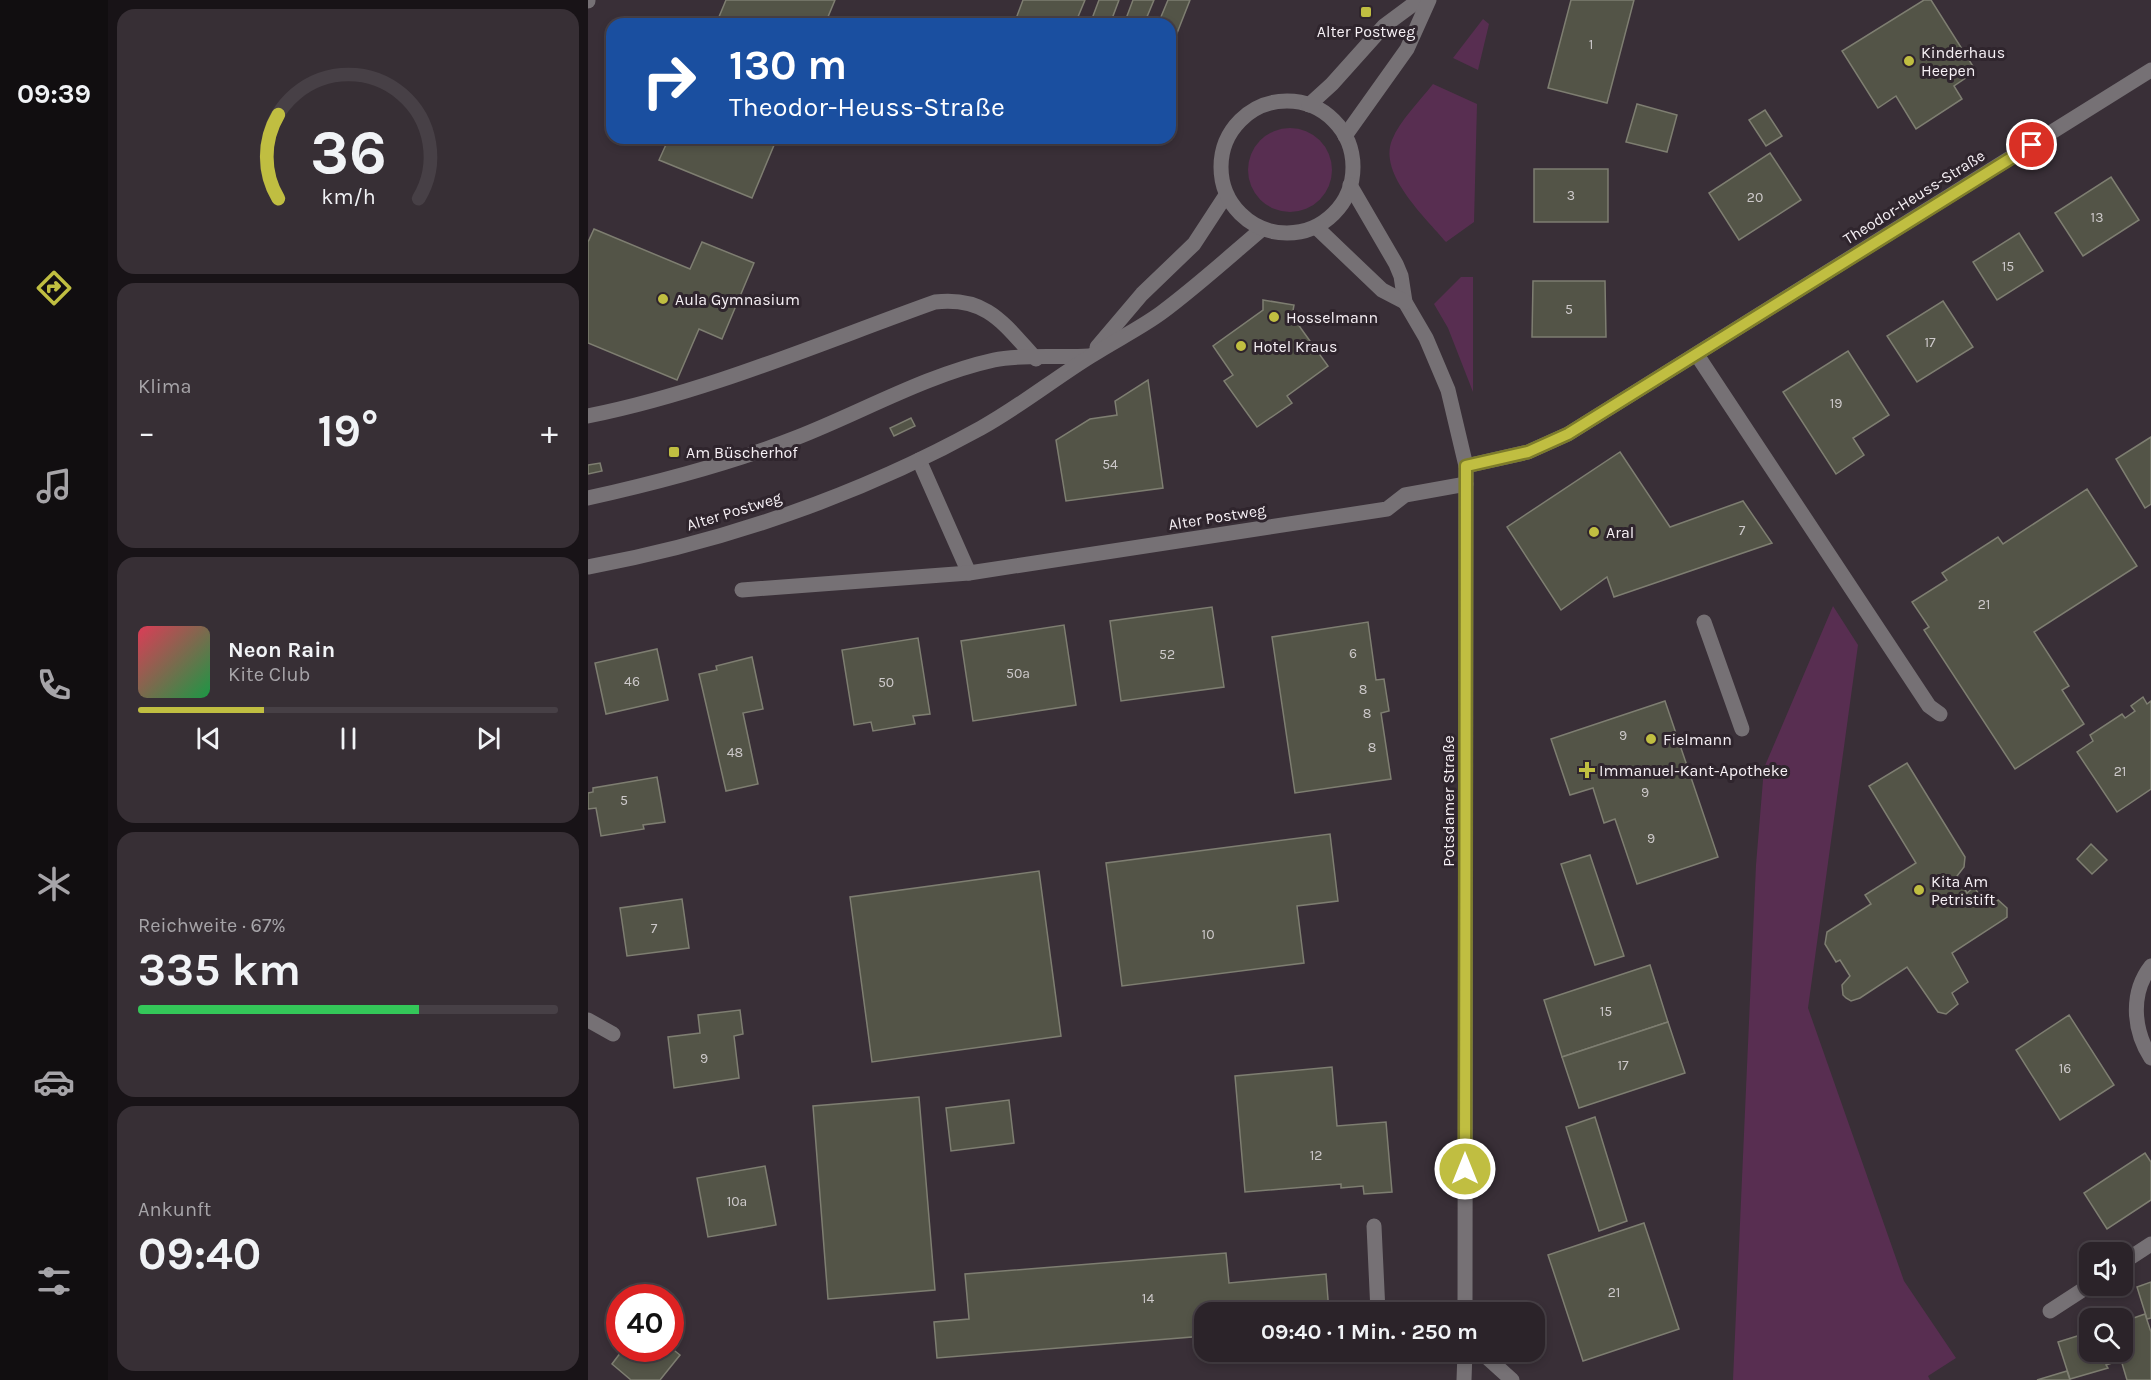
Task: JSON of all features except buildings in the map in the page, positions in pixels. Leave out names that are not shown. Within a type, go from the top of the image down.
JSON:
[{"type":"street","points":[[1309,105],[1332,84],[1384,26],[1419,0]]},
{"type":"street","points":[[1345,136],[1407,49],[1429,0]]},
{"type":"street","name":"Theodor-Heuss-Straße","points":[[1466,466],[1545,446],[1623,402],[2151,70]]},
{"type":"street","points":[[1277,102],[1309,105],[1333,120],[1345,136],[1351,151],[1353,166],[1350,185],[1344,200],[1333,215],[1316,227],[1297,233],[1278,233],[1262,229],[1247,221],[1226,195],[1220,168],[1224,148],[1234,128],[1245,116],[1260,107],[1277,102]]},
{"type":"street","name":"Potsdamer Straße","points":[[1350,185],[1396,264],[1401,276],[1405,302],[1433,352],[1448,390],[1466,466],[1465,1302]]},
{"type":"street","name":"Alter Postweg","points":[[1089,356],[1142,294],[1194,244],[1213,219],[1226,195]]},
{"type":"street","points":[[1316,227],[1382,290],[1405,302]]},
{"type":"street","name":"Alter Postweg","points":[[588,567],[637,558],[743,528],[799,509],[919,460],[1022,404],[1089,356],[1160,314],[1262,229]]},
{"type":"street","points":[[588,416],[647,403],[730,377],[935,302],[954,300],[986,308],[1036,359]]},
{"type":"street","points":[[588,498],[667,480],[735,459],[796,438],[974,366],[1008,358],[1089,356]]},
{"type":"street","points":[[1697,356],[1929,706],[1940,714]]},
{"type":"street","points":[[919,460],[969,573]]},
{"type":"street","name":"Alter Postweg","points":[[742,590],[969,573],[1387,509],[1405,495],[1466,484]]},
{"type":"street","points":[[1704,621],[1742,729]]},
{"type":"street","points":[[2151,966],[2144,975],[2136,998],[2137,1023],[2144,1048],[2151,1058]]},
{"type":"street","points":[[588,1020],[613,1034]]},
{"type":"street","points":[[1374,1226],[1378,1302]]},
{"type":"street","points":[[2133,1256],[2151,1244]]},
{"type":"street","points":[[2050,1311],[2079,1292]]},
{"type":"street","points":[[1464,1380],[1465,1362]]},
{"type":"street","points":[[1492,1362],[1512,1380]]},
{"type":"shaded area","points":[[1483,19],[1489,24],[1478,70],[1453,58]]},
{"type":"shaded area","points":[[1433,84],[1477,104],[1474,222],[1446,242],[1406,195],[1392,167],[1389,153],[1392,140],[1400,125]]},
{"type":"shaded area","points":[[1290,128],[1306,131],[1320,140],[1329,154],[1332,170],[1329,186],[1320,200],[1306,209],[1290,212],[1274,209],[1260,200],[1251,186],[1248,170],[1251,154],[1260,140],[1274,131]]},
{"type":"shaded area","points":[[1461,277],[1473,277],[1473,392],[1448,328],[1434,304]]},
{"type":"shaded area","points":[[1833,606],[1858,645],[1808,1008],[1904,1281],[1956,1358],[1928,1376],[1930,1380],[1733,1380],[1756,865],[1764,768]]},
{"type":"place","name":"Alter Postweg","points":[[1366,12]]},
{"type":"place","name":"Kinderhaus Heepen","points":[[1909,61]]},
{"type":"place","name":"Aula Gymnasium","points":[[663,299]]},
{"type":"place","name":"Hosselmann","points":[[1274,317]]},
{"type":"place","name":"Hotel Kraus","points":[[1241,346]]},
{"type":"place","name":"Am Büscherhof","points":[[674,452]]},
{"type":"place","name":"Aral","points":[[1594,532]]},
{"type":"place","name":"Fielmann","points":[[1651,739]]},
{"type":"place","name":"Immanuel-Kant-Apotheke","points":[[1587,770]]},
{"type":"place","name":"Kita Am Petristift","points":[[1919,890]]},
{"type":"route","points":[[1465,1169],[1466,466],[1528,452],[1568,434],[1623,402],[2032,145]]}]
